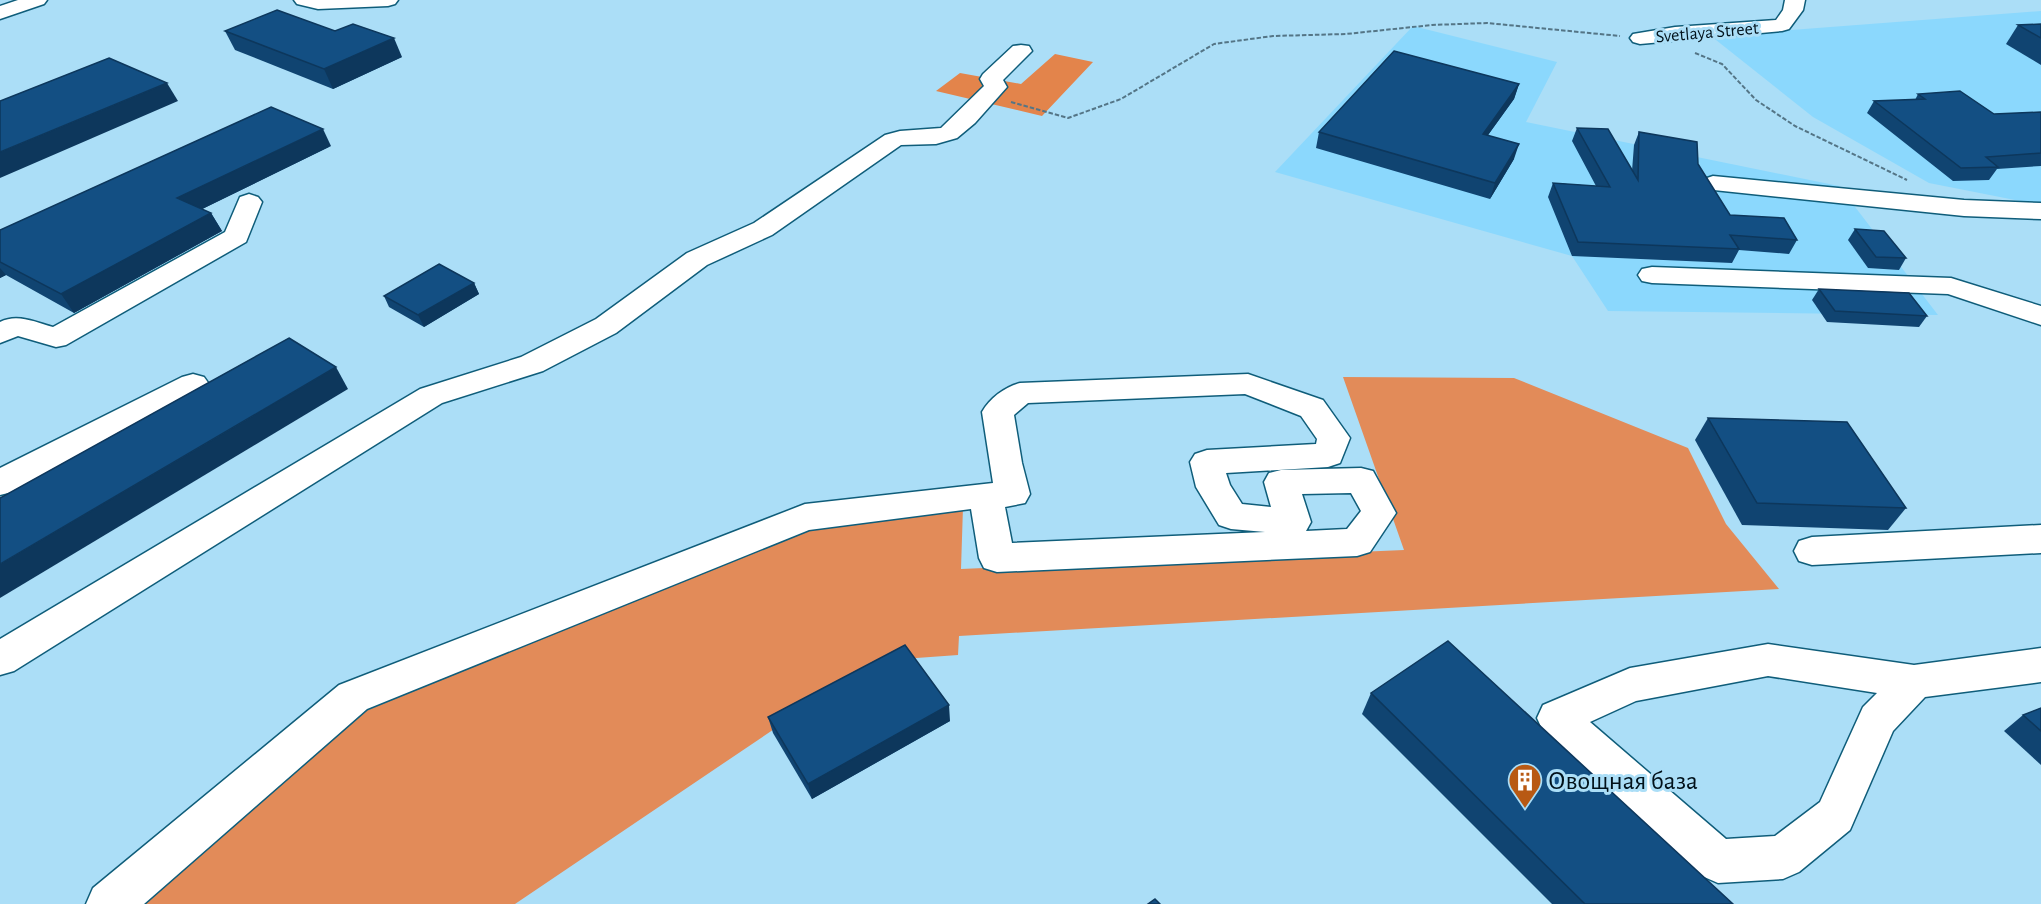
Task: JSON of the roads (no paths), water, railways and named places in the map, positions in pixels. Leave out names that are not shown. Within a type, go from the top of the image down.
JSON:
[{"type":"street","points":[[0,13],[37,0]]},
{"type":"street","points":[[304,0],[318,3],[388,0]]},
{"type":"street","name":"Svetlaya Street","points":[[1640,38],[1782,25],[1793,10],[1795,0]]},
{"type":"street","points":[[0,659],[431,396],[532,364],[606,326],[697,259],[764,229],[893,140],[905,136],[927,137],[948,134],[996,87],[991,79],[1021,51]]},
{"type":"street","points":[[1713,184],[1964,208],[2041,211]]},
{"type":"street","points":[[0,334],[15,326],[56,338],[237,236],[249,202]]},
{"type":"street","points":[[1652,275],[1952,286],[2041,316]]},
{"type":"street","points":[[0,483],[193,384]]},
{"type":"street","points":[[109,904],[353,697],[805,517],[986,495],[1013,494],[1005,464],[998,412],[1020,393],[1248,384],[1312,408],[1334,438],[1328,454],[1207,462],[1213,487],[1231,516],[1293,522],[1281,482],[1361,480],[1379,513],[1357,542],[997,558],[986,495]]},
{"type":"street","points":[[1812,550],[2041,539]]},
{"type":"street","points":[[1914,682],[1878,720],[1835,816],[1783,857],[1718,861],[1557,718],[1630,685],[1767,660],[1914,682],[2041,665]]},
{"type":"place","name":"Овощная база","points":[[1525,809]]}]
